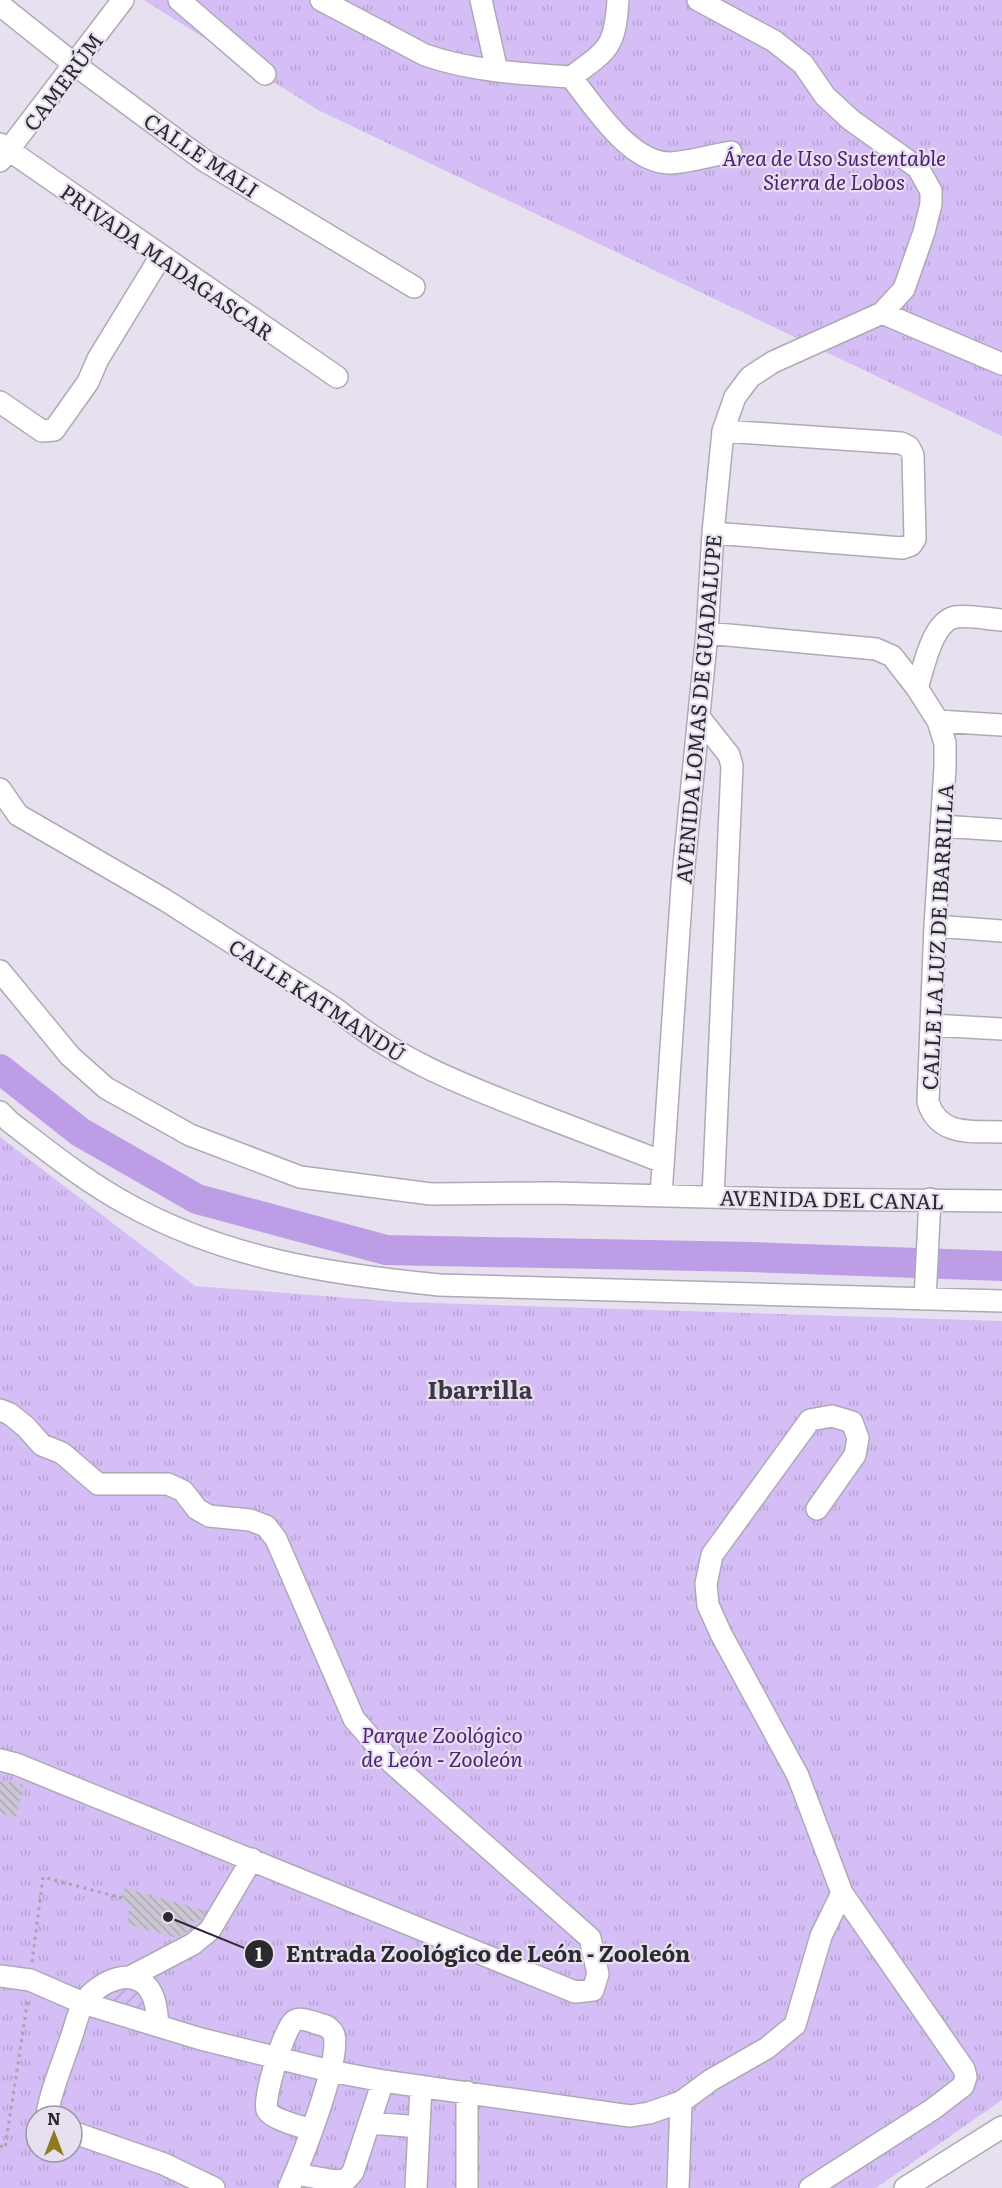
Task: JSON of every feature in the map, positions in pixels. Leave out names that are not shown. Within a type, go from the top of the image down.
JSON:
[{"type":"street","name":"CAMERÚM","points":[[3,152],[123,0]]},
{"type":"street","points":[[179,0],[265,74]]},
{"type":"street","points":[[482,0],[497,71]]},
{"type":"street","points":[[330,2],[425,55],[442,61],[497,71],[571,77],[602,55],[613,39],[618,0]]},
{"type":"street","points":[[698,0],[774,41],[803,64],[825,96],[851,120],[918,168],[931,191],[931,204],[924,232],[903,289],[882,314],[1002,364]]},
{"type":"street","name":"CALLE MALI","points":[[0,5],[74,64],[205,161],[414,287]]},
{"type":"street","points":[[571,77],[620,138],[642,156],[670,163],[731,152]]},
{"type":"street","name":"PRIVADA MADAGASCAR","points":[[3,152],[161,256],[337,377]]},
{"type":"street","points":[[0,402],[42,431],[54,430],[88,382],[99,358],[161,256]]},
{"type":"street","name":"AVENIDA LOMAS DE GUADALUPE","points":[[661,1195],[682,886],[707,633],[712,532],[723,431],[735,398],[750,377],[773,362],[882,314]]},
{"type":"street","points":[[712,532],[902,548],[911,545],[915,539],[914,454],[902,443],[723,431]]},
{"type":"street","points":[[917,688],[936,633],[944,621],[957,617],[1002,620]]},
{"type":"street","name":"CALLE LA LUZ DE IBARRILLA","points":[[707,633],[876,649],[892,656],[917,688],[938,721],[945,743],[928,1102],[932,1115],[942,1124],[957,1130],[1002,1132]]},
{"type":"street","points":[[699,717],[729,755],[732,766],[713,1197]]},
{"type":"street","points":[[938,721],[1002,725]]},
{"type":"street","name":"CALLE KATMANDÚ","points":[[0,789],[18,814],[165,900],[336,1009],[359,1028],[415,1063],[468,1087],[663,1162]]},
{"type":"street","points":[[941,826],[1002,830]]},
{"type":"street","points":[[935,926],[1002,930]]},
{"type":"street","name":"AVENIDA DEL CANAL","points":[[0,970],[70,1056],[106,1088],[190,1135],[300,1178],[431,1194],[661,1195],[1002,1202]]},
{"type":"street","points":[[931,1025],[1002,1029]]},
{"type":"street","points":[[0,1112],[78,1174],[130,1206],[202,1238],[270,1260],[359,1277],[439,1286],[925,1292],[1002,1301]]},
{"type":"street","points":[[925,1292],[930,1199]]},
{"type":"street","points":[[0,1410],[10,1414],[26,1427],[42,1445],[62,1453],[99,1484],[168,1484],[183,1491],[197,1509],[209,1516],[250,1520],[266,1526],[276,1539],[354,1719],[393,1764],[590,1938],[598,1974],[593,1990],[575,1992],[16,1764],[0,1761]]},
{"type":"street","points":[[810,2188],[933,2109],[963,2086],[966,2077],[964,2069],[842,1893],[798,1776],[721,1634],[708,1605],[706,1584],[712,1555],[810,1420],[832,1416],[852,1422],[858,1438],[855,1455],[817,1509]]},
{"type":"street","points":[[51,2104],[83,2004],[98,1987],[111,1979],[130,1977],[193,1944],[210,1929],[252,1859]]},
{"type":"street","points":[[0,1976],[30,1980],[83,2004],[330,2072],[630,2116],[648,2113],[681,2102],[711,2080],[767,2048],[795,2025],[821,1935],[842,1893]]},
{"type":"street","points":[[130,1977],[144,1984],[152,1993],[158,2025]]},
{"type":"street","points":[[312,2130],[273,2116],[267,2111],[265,2102],[277,2058],[292,2021],[300,2019],[326,2025],[335,2037],[330,2072],[312,2130],[292,2181],[336,2181],[347,2179],[354,2172],[383,2081]]},
{"type":"street","points":[[416,2188],[421,2086]]},
{"type":"street","points":[[467,2092],[467,2188]]},
{"type":"street","points":[[678,2188],[681,2102]]},
{"type":"street","points":[[370,2123],[418,2127]]},
{"type":"street","points":[[905,2188],[1002,2127]]},
{"type":"street","points":[[84,2136],[164,2164],[214,2188]]},
{"type":"green space","name":"Área de Uso Sustentable Sierra de Lobos","points":[[144,0],[1002,0],[1002,436],[318,110]]},
{"type":"green space","name":"Parque Zoológico de León - Zooleón","points":[[0,1137],[195,1286],[400,1302],[1002,1321],[1002,2100],[876,2188],[0,2188]]},
{"type":"green space","points":[[131,1984],[143,1998],[143,2009],[107,1998],[111,1989]]},
{"type":"building","points":[[0,1780],[23,1785],[16,1817],[0,1813]]},
{"type":"building","points":[[125,1888],[206,1911],[200,1922],[191,1921],[187,1932],[177,1938],[127,1924],[132,1905],[120,1902]]},
{"type":"waterway","points":[[0,1069],[80,1132],[197,1199],[386,1250],[751,1257],[1002,1266]]},
{"type":"place","name":"Entrada Zoológico de León - Zooleón","points":[[168,1917]]},
{"type":"district","name":"Ibarrilla","points":[[480,1388]]}]
